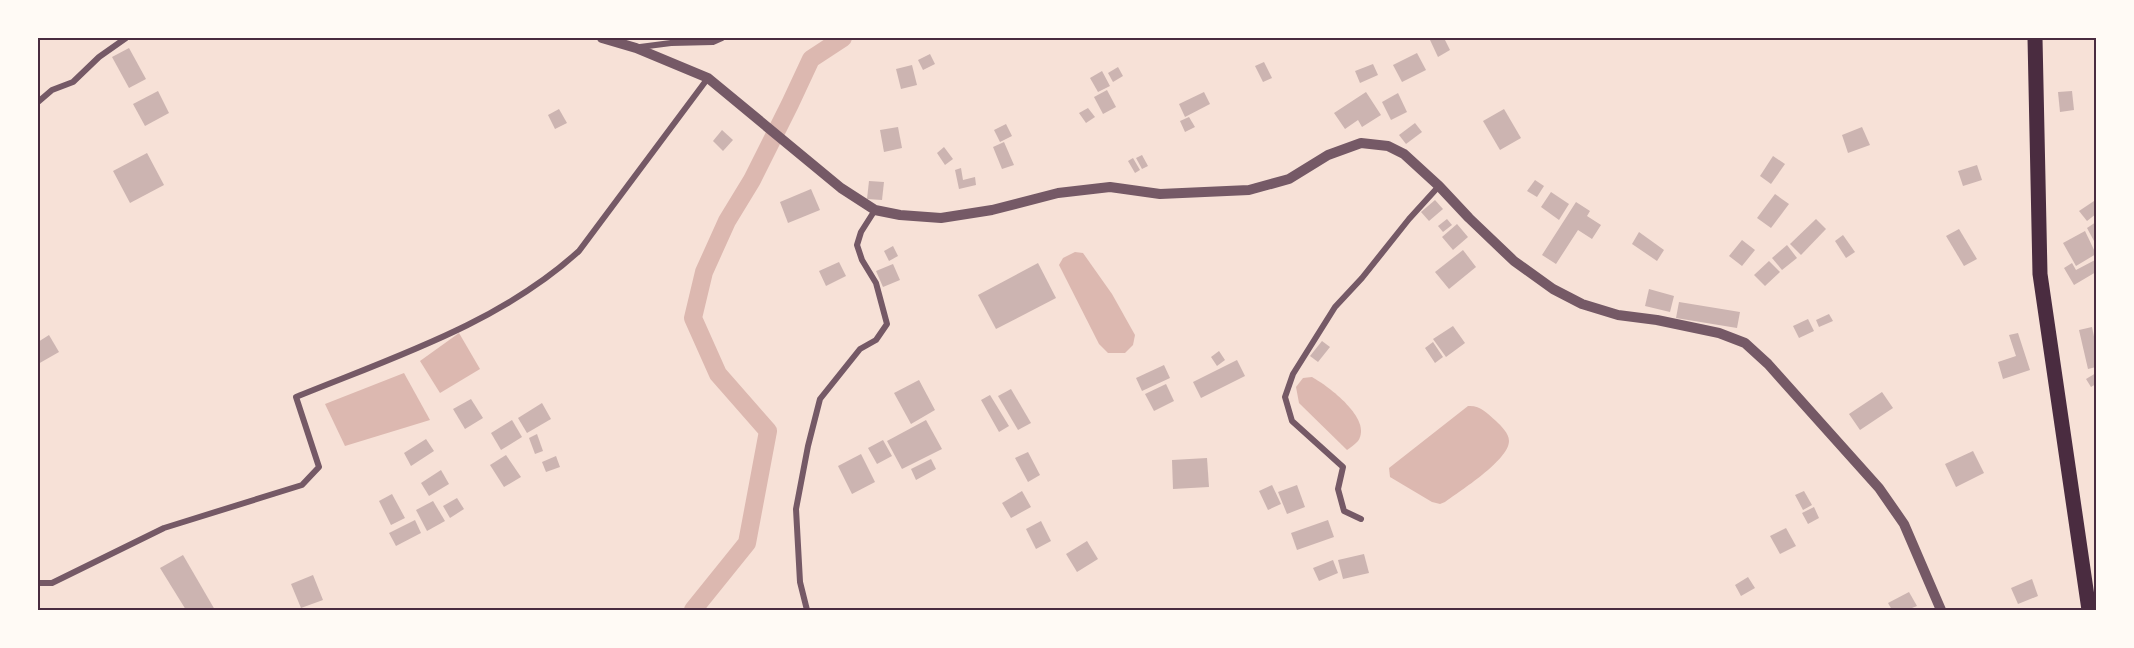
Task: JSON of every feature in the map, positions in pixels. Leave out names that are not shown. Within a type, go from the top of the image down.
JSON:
[{"type":"highway","points":[[2035,38],[2040,274],[2090,610]]},
{"type":"street","points":[[38,102],[52,90],[73,82],[99,57],[126,38]]},
{"type":"street","points":[[602,38],[636,48],[708,78],[841,188],[875,210],[900,215],[941,218],[992,210],[1058,194],[1110,187],[1160,194],[1249,190],[1289,179],[1328,154],[1361,143],[1388,146],[1404,154],[1514,261],[1581,304],[1618,315],[1658,320],[1709,331],[1745,343],[1768,364],[1879,488],[1904,524],[1941,610]]},
{"type":"street","points":[[636,48],[671,43],[713,42],[722,38]]},
{"type":"street","points":[[38,583],[52,583],[164,528],[302,484],[319,467],[296,397],[422,346],[509,304],[555,273],[579,251],[708,78]]},
{"type":"street","points":[[1361,519],[1344,511],[1338,489],[1343,467],[1292,421],[1285,397],[1293,374],[1335,307],[1439,186]]},
{"type":"street","points":[[807,610],[800,582],[796,509],[820,399],[860,349],[876,340],[886,324],[876,283],[862,260],[857,245],[861,232],[875,210]]},
{"type":"shaded area","points":[[1075,252],[1083,253],[1112,294],[1135,335],[1133,345],[1125,353],[1108,353],[1099,344],[1059,265],[1063,258]]},
{"type":"shaded area","points":[[459,333],[480,369],[440,393],[420,361]]},
{"type":"shaded area","points":[[404,373],[430,420],[345,446],[325,404]]},
{"type":"shaded area","points":[[1312,377],[1338,395],[1354,413],[1359,423],[1361,432],[1358,441],[1347,450],[1299,403],[1296,387],[1303,378]]},
{"type":"shaded area","points":[[1468,406],[1480,408],[1486,412],[1508,435],[1507,449],[1493,466],[1440,504],[1432,502],[1390,477],[1389,468]]},
{"type":"building","points":[[1444,38],[1450,50],[1438,57],[1430,40]]},
{"type":"building","points":[[129,48],[146,79],[129,88],[112,57]]},
{"type":"building","points":[[1417,53],[1426,70],[1402,82],[1393,65]]},
{"type":"building","points":[[930,54],[935,64],[923,70],[918,60]]},
{"type":"building","points":[[1264,62],[1272,78],[1263,82],[1255,66]]},
{"type":"building","points":[[1373,64],[1378,75],[1360,83],[1355,71]]},
{"type":"building","points":[[912,65],[917,85],[901,89],[896,69]]},
{"type":"building","points":[[1118,67],[1123,76],[1113,82],[1108,73]]},
{"type":"building","points":[[1102,71],[1110,86],[1098,92],[1090,78]]},
{"type":"building","points":[[1107,90],[1116,107],[1103,114],[1094,97]]},
{"type":"building","points":[[158,91],[169,113],[145,126],[133,104]]},
{"type":"building","points":[[2072,91],[2074,110],[2060,112],[2058,92]]},
{"type":"building","points":[[1204,92],[1210,104],[1185,117],[1179,104]]},
{"type":"building","points":[[1366,92],[1381,115],[1362,127],[1358,120],[1345,129],[1334,113]]},
{"type":"building","points":[[1398,93],[1407,112],[1391,120],[1382,102]]},
{"type":"building","points":[[1088,108],[1095,117],[1086,123],[1079,113]]},
{"type":"building","points":[[559,109],[567,123],[555,129],[548,115]]},
{"type":"building","points":[[1504,109],[1521,138],[1500,150],[1483,121]]},
{"type":"building","points":[[1189,117],[1195,127],[1185,132],[1180,121]]},
{"type":"building","points":[[1415,123],[1422,132],[1406,144],[1399,135]]},
{"type":"building","points":[[1006,124],[1012,136],[1000,142],[994,130]]},
{"type":"building","points":[[898,127],[902,148],[884,152],[880,130]]},
{"type":"building","points":[[1862,127],[1870,145],[1848,153],[1842,135]]},
{"type":"building","points":[[722,130],[733,140],[723,151],[713,141]]},
{"type":"building","points":[[1004,142],[1014,165],[1002,169],[993,147]]},
{"type":"building","points":[[944,147],[953,159],[945,165],[937,153]]},
{"type":"building","points":[[147,153],[164,185],[130,203],[113,171]]},
{"type":"building","points":[[1142,155],[1148,166],[1142,169],[1136,158]]},
{"type":"building","points":[[1773,156],[1785,164],[1771,184],[1760,176]]},
{"type":"building","points":[[1133,158],[1140,170],[1135,173],[1128,161]]},
{"type":"building","points":[[1977,165],[1982,180],[1963,186],[1958,171]]},
{"type":"building","points":[[961,168],[963,180],[975,177],[976,185],[959,189],[955,170]]},
{"type":"building","points":[[1535,180],[1544,186],[1537,197],[1527,191]]},
{"type":"building","points":[[869,181],[884,182],[882,200],[867,199]]},
{"type":"building","points":[[811,189],[820,210],[788,223],[780,202]]},
{"type":"building","points":[[1551,192],[1569,204],[1559,220],[1541,207]]},
{"type":"building","points":[[1775,194],[1789,204],[1771,228],[1757,218]]},
{"type":"building","points":[[1435,200],[1443,209],[1429,221],[1421,212]]},
{"type":"building","points":[[2094,201],[2096,214],[2087,221],[2079,211]]},
{"type":"building","points":[[1576,202],[1590,211],[1587,216],[1601,225],[1592,239],[1578,230],[1556,264],[1542,255]]},
{"type":"building","points":[[1447,219],[1452,225],[1443,232],[1438,226]]},
{"type":"building","points":[[1816,219],[1826,229],[1801,255],[1790,244]]},
{"type":"building","points":[[2096,222],[2096,239],[2094,241],[2087,228]]},
{"type":"building","points":[[1457,224],[1468,237],[1453,250],[1442,237]]},
{"type":"building","points":[[1959,229],[1977,259],[1964,266],[1946,236]]},
{"type":"building","points":[[2085,231],[2096,254],[2076,266],[2063,243]]},
{"type":"building","points":[[1639,232],[1664,250],[1657,261],[1632,244]]},
{"type":"building","points":[[1843,235],[1855,252],[1846,258],[1835,241]]},
{"type":"building","points":[[1742,240],[1755,250],[1742,266],[1729,256]]},
{"type":"building","points":[[1787,245],[1797,258],[1782,270],[1772,258]]},
{"type":"building","points":[[893,246],[898,256],[889,261],[884,251]]},
{"type":"building","points":[[1463,250],[1476,267],[1449,289],[1435,272]]},
{"type":"building","points":[[2095,260],[2096,272],[2074,285],[2064,268],[2072,263],[2076,270]]},
{"type":"building","points":[[1769,261],[1780,272],[1765,286],[1754,275]]},
{"type":"building","points":[[839,262],[846,276],[826,286],[819,271]]},
{"type":"building","points":[[1038,263],[1056,298],[996,329],[978,295]]},
{"type":"building","points":[[893,264],[900,280],[883,287],[876,271]]},
{"type":"building","points":[[1649,289],[1674,296],[1670,312],[1645,306]]},
{"type":"building","points":[[1679,302],[1740,312],[1737,328],[1676,318]]},
{"type":"building","points":[[1829,314],[1833,321],[1819,327],[1816,320]]},
{"type":"building","points":[[1808,319],[1814,331],[1799,338],[1793,326]]},
{"type":"building","points":[[1453,326],[1465,343],[1446,357],[1433,339]]},
{"type":"building","points":[[2092,327],[2096,346],[2096,367],[2088,369],[2079,330]]},
{"type":"building","points":[[2018,333],[2030,370],[2003,379],[1998,362],[2016,356],[2009,335]]},
{"type":"building","points":[[49,335],[59,352],[38,364],[38,342]]},
{"type":"building","points":[[1322,341],[1330,347],[1318,362],[1310,356]]},
{"type":"building","points":[[1433,342],[1443,357],[1435,363],[1425,348]]},
{"type":"building","points":[[1219,351],[1225,360],[1217,366],[1211,357]]},
{"type":"building","points":[[1237,360],[1245,376],[1201,398],[1193,382]]},
{"type":"building","points":[[1164,365],[1170,378],[1142,391],[1136,378]]},
{"type":"building","points":[[2096,373],[2096,384],[2091,387],[2086,379]]},
{"type":"building","points":[[919,380],[935,410],[911,424],[894,393]]},
{"type":"building","points":[[1166,384],[1174,401],[1154,411],[1145,394]]},
{"type":"building","points":[[1011,389],[1031,423],[1018,430],[998,396]]},
{"type":"building","points":[[1882,392],[1893,408],[1860,430],[1849,414]]},
{"type":"building","points":[[990,395],[1009,426],[999,432],[981,400]]},
{"type":"building","points":[[471,399],[483,418],[465,429],[453,409]]},
{"type":"building","points":[[542,403],[551,419],[527,433],[518,418]]},
{"type":"building","points":[[512,420],[522,437],[501,450],[491,433]]},
{"type":"building","points":[[926,420],[942,449],[902,469],[887,441]]},
{"type":"building","points":[[537,434],[543,451],[535,454],[529,438]]},
{"type":"building","points":[[426,439],[434,451],[411,466],[404,453]]},
{"type":"building","points":[[883,440],[892,456],[877,464],[868,448]]},
{"type":"building","points":[[1973,451],[1984,473],[1956,487],[1945,464]]},
{"type":"building","points":[[1028,452],[1040,475],[1028,482],[1015,458]]},
{"type":"building","points":[[861,454],[875,482],[852,494],[838,466]]},
{"type":"building","points":[[506,455],[521,477],[504,487],[490,465]]},
{"type":"building","points":[[556,456],[560,467],[546,472],[542,462]]},
{"type":"building","points":[[1207,458],[1209,487],[1173,489],[1172,460]]},
{"type":"building","points":[[931,459],[936,469],[916,480],[911,469]]},
{"type":"building","points":[[441,470],[449,484],[429,496],[421,483]]},
{"type":"building","points":[[1272,485],[1281,504],[1268,510],[1259,491]]},
{"type":"building","points":[[1297,485],[1305,507],[1287,514],[1278,492]]},
{"type":"building","points":[[1022,491],[1031,507],[1011,518],[1002,503]]},
{"type":"building","points":[[1804,491],[1812,505],[1803,510],[1795,495]]},
{"type":"building","points":[[392,494],[405,518],[391,525],[379,501]]},
{"type":"building","points":[[457,498],[464,509],[450,518],[443,506]]},
{"type":"building","points":[[433,501],[445,521],[427,531],[416,510]]},
{"type":"building","points":[[1814,507],[1819,518],[1808,524],[1802,513]]},
{"type":"building","points":[[415,520],[421,533],[396,546],[389,533]]},
{"type":"building","points":[[1328,520],[1334,537],[1297,550],[1291,533]]},
{"type":"building","points":[[1041,521],[1051,541],[1036,549],[1026,529]]},
{"type":"building","points":[[1786,528],[1796,546],[1780,554],[1770,536]]},
{"type":"building","points":[[1087,541],[1098,559],[1077,572],[1066,554]]},
{"type":"building","points":[[1364,554],[1369,573],[1343,579],[1338,560]]},
{"type":"building","points":[[183,555],[215,610],[186,610],[160,568]]},
{"type":"building","points":[[1333,560],[1338,573],[1319,581],[1313,568]]},
{"type":"building","points":[[313,575],[323,600],[301,608],[291,584]]},
{"type":"building","points":[[1748,577],[1755,588],[1741,596],[1735,585]]},
{"type":"building","points":[[2032,579],[2038,596],[2018,604],[2011,588]]},
{"type":"building","points":[[1909,592],[1917,606],[1907,610],[1892,610],[1888,603]]},
{"type":"waterway","points":[[693,610],[747,543],[768,431],[718,374],[693,318],[704,272],[727,221],[752,180],[811,59],[843,38]]}]
